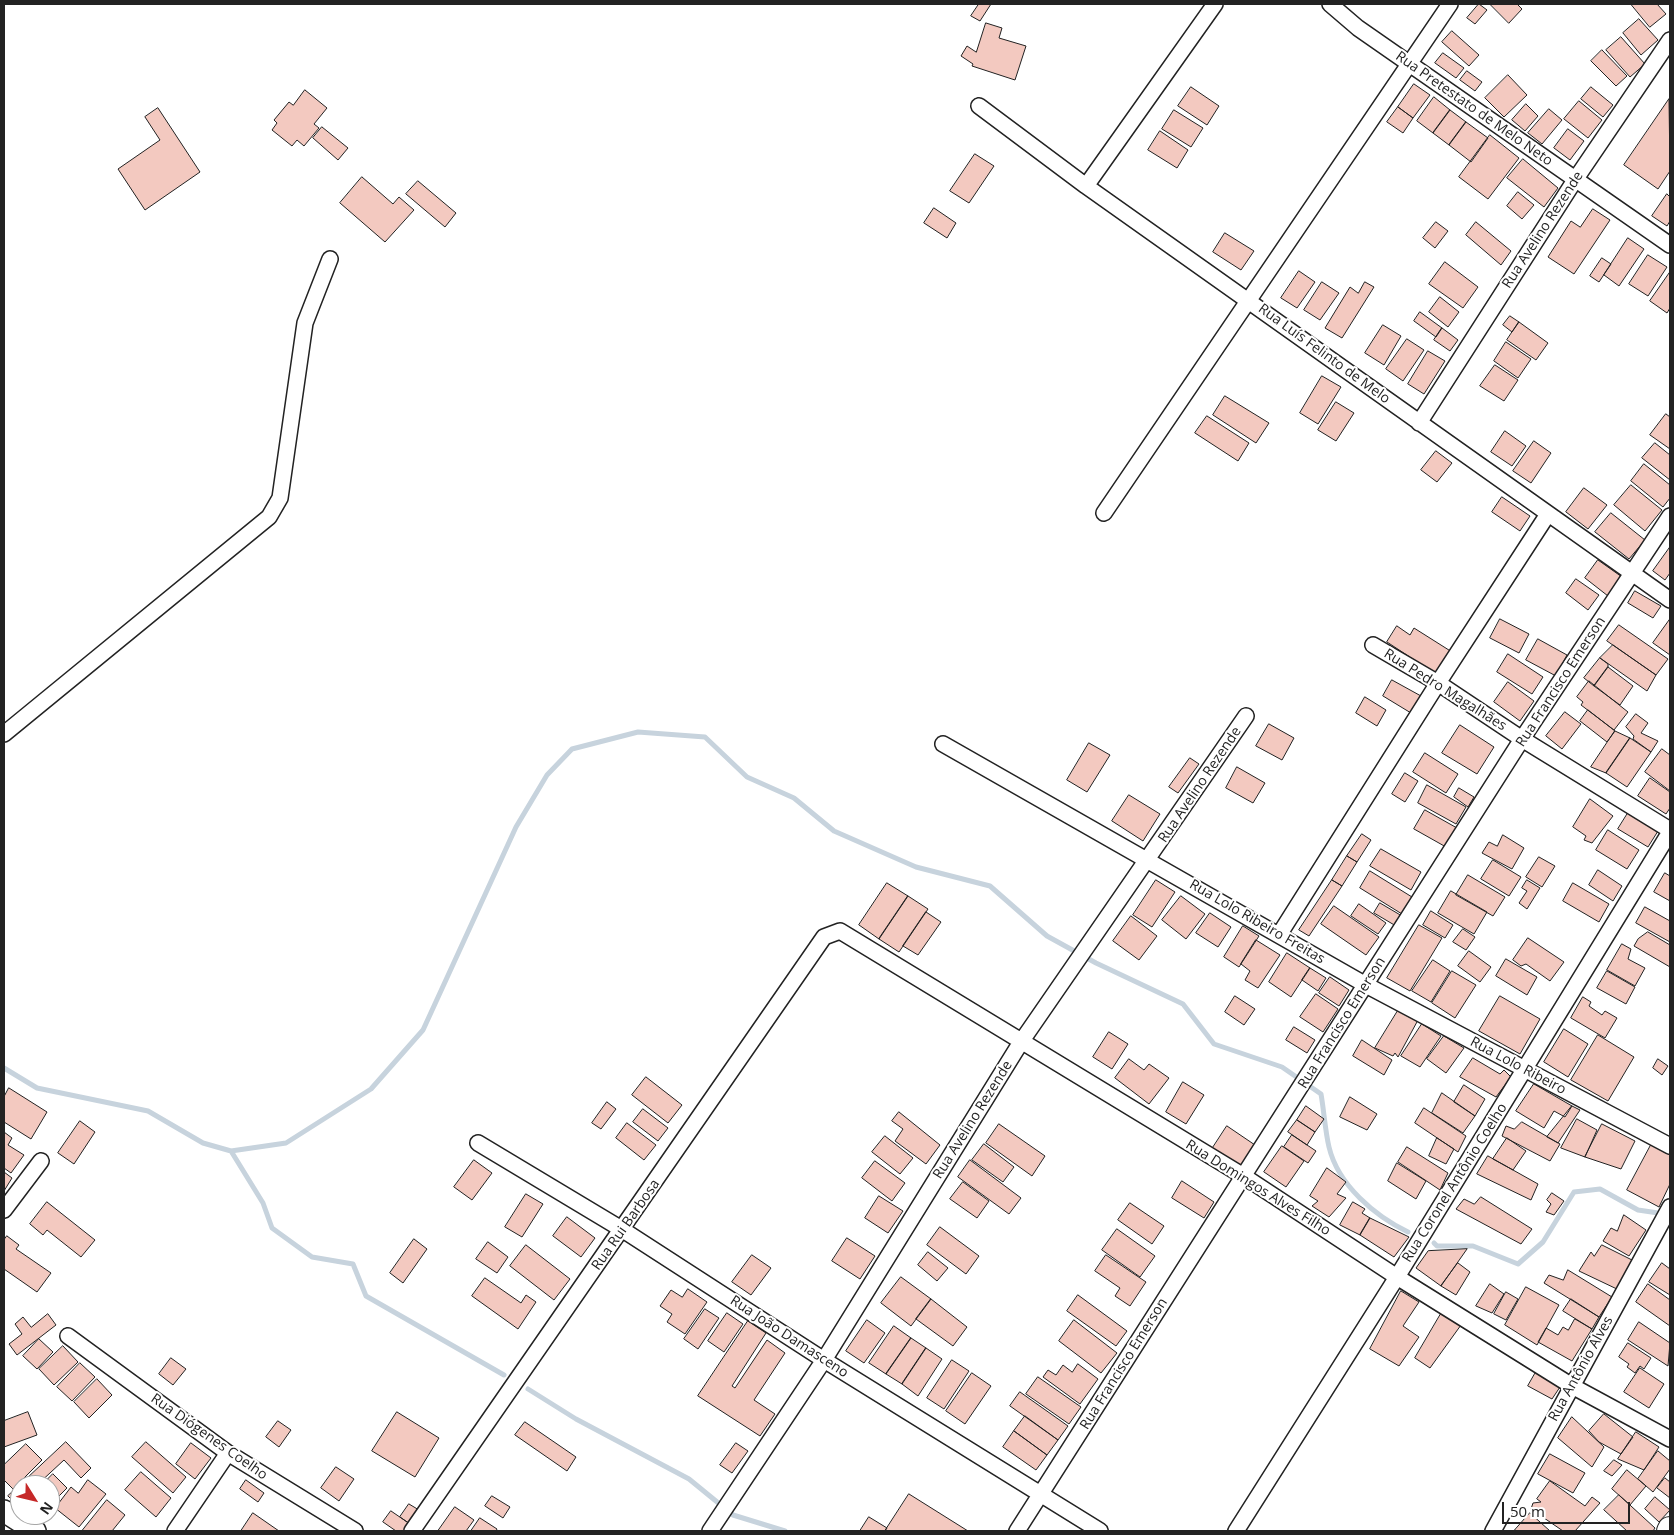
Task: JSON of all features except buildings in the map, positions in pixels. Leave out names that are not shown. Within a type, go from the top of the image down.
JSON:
[{"type":"main road","points":[[4,1511],[35,1531]]},
{"type":"street","points":[[1086,186],[1215,4]]},
{"type":"street","name":"Rua Pretestato de Melo Neto","points":[[1330,4],[1358,28],[1411,63],[1670,245]]},
{"type":"street","points":[[1104,514],[1450,4]]},
{"type":"street","name":"Rua Avelino Rezende","points":[[1419,422],[1575,180],[1670,40]]},
{"type":"street","name":"Rua Luís Felinto de Melo","points":[[978,106],[1086,186],[1670,600]]},
{"type":"street","points":[[4,734],[269,517],[276,508],[280,498],[295,405],[305,322],[330,259]]},
{"type":"street","points":[[1279,935],[1438,683],[1548,514]]},
{"type":"street","name":"Rua Francisco Emerson","points":[[1018,1531],[1522,740],[1670,516]]},
{"type":"street","name":"Rua Pedro Magalhães","points":[[1373,645],[1438,683],[1522,740],[1670,831]]},
{"type":"street","name":"Rua Avelino Rezende","points":[[710,1531],[824,1360],[1021,1042],[1149,860],[1246,716]]},
{"type":"street","name":"Rua Lolo Ribeiro Freitas","points":[[943,744],[1366,984]]},
{"type":"street","name":"Rua Coronel Antônio Coelho","points":[[1236,1531],[1525,1070],[1670,831]]},
{"type":"street","name":"Rua Rui Barbosa","points":[[412,1531],[623,1230],[824,937],[835,932],[847,934]]},
{"type":"street","name":"Rua Domingos Alves Filho","points":[[847,934],[1021,1042],[1245,1177],[1397,1276],[1572,1386],[1670,1439]]},
{"type":"street","name":"Rua Lolo Ribeiro","points":[[1366,984],[1670,1146]]},
{"type":"street","name":"Rua João Damasceno","points":[[478,1143],[623,1230],[824,1360],[1100,1531]]},
{"type":"street","points":[[4,1210],[41,1161]]},
{"type":"street","name":"Rua Antônio Alves","points":[[1493,1531],[1670,1207]]},
{"type":"street","name":"Rua Diógenes Coelho","points":[[68,1336],[228,1453],[356,1531]]},
{"type":"street","points":[[175,1531],[228,1453]]},
{"type":"waterway","points":[[231,1151],[286,1143],[371,1089],[423,1030],[516,827],[547,775],[572,749],[638,732],[705,737],[747,777],[794,798],[834,831],[916,867],[990,886],[1047,936],[1096,963],[1183,1004],[1214,1044],[1282,1067],[1321,1094],[1329,1147],[1340,1174],[1349,1186],[1371,1208],[1408,1232]]},
{"type":"waterway","points":[[4,1068],[37,1088],[148,1111],[203,1143],[231,1151],[263,1203],[272,1228],[312,1257],[353,1264],[366,1296],[504,1375]]},
{"type":"waterway","points":[[1434,1243],[1437,1246],[1473,1246],[1518,1264],[1543,1242],[1574,1192],[1600,1189],[1638,1210],[1665,1214]]},
{"type":"waterway","points":[[528,1389],[576,1419],[689,1479],[733,1515],[785,1531]]}]
